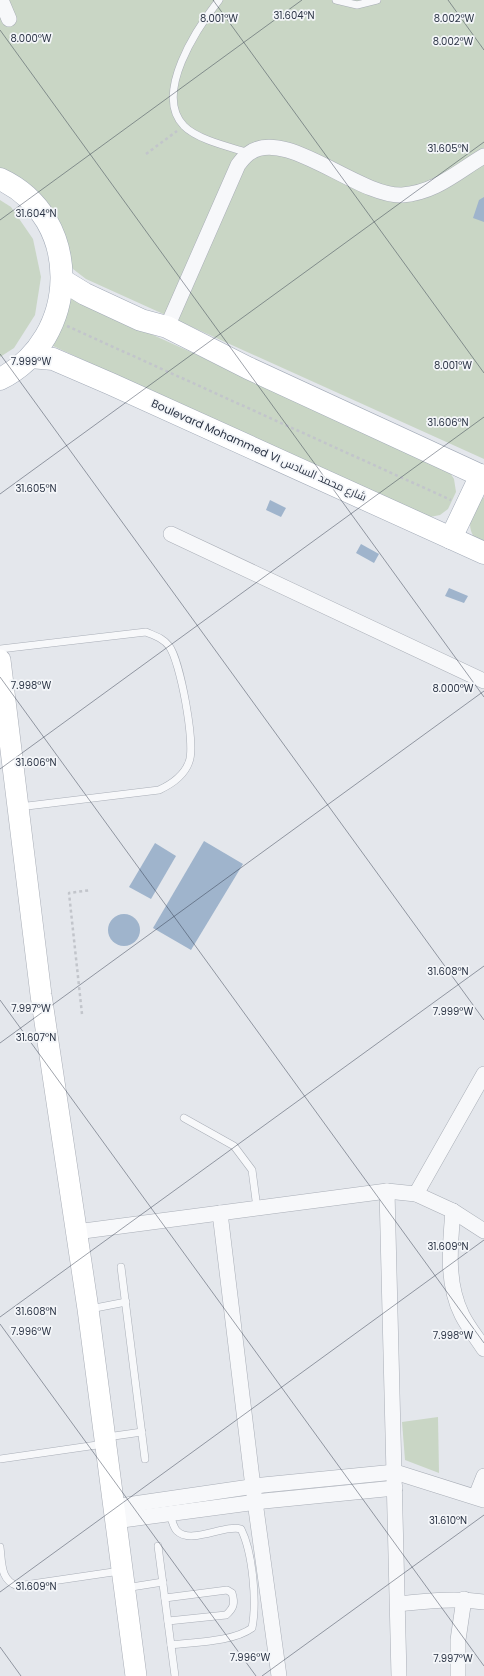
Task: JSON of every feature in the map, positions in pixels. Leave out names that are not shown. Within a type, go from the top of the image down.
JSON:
[{"type":"main road","points":[[0,179],[19,191],[34,205],[46,222],[57,246],[62,280],[57,313],[50,329],[31,356],[19,367],[0,379]]},
{"type":"main road","points":[[62,280],[85,294],[141,320],[167,327],[248,368],[482,476],[451,538]]},
{"type":"main road","name":"Boulevard Mohammed VI شارع محمد السادس","points":[[31,356],[53,359],[111,384],[484,552]]},
{"type":"main road","points":[[0,660],[41,995],[88,1309],[136,1676]]},
{"type":"street","points":[[1,0],[10,19]]},
{"type":"street","points":[[167,327],[238,165],[249,153],[263,147],[278,147],[361,184],[383,192],[401,195],[424,192],[444,182],[484,156]]},
{"type":"street","points":[[171,534],[484,681]]},
{"type":"street","points":[[416,1194],[484,1074]]},
{"type":"street","points":[[76,1232],[387,1191],[416,1194],[452,1211],[484,1231]]},
{"type":"street","points":[[387,1191],[399,1676]]},
{"type":"street","points":[[452,1211],[449,1252],[455,1296],[462,1315],[484,1349]]},
{"type":"street","points":[[220,1213],[253,1487],[279,1676]]},
{"type":"street","points":[[114,1514],[253,1487],[395,1472],[480,1498],[484,1476]]},
{"type":"street","points":[[114,1514],[170,1514],[256,1502],[395,1488]]},
{"type":"street","points":[[398,1604],[464,1599],[484,1602]]},
{"type":"street","points":[[458,1676],[458,1640],[464,1599]]},
{"type":"lane","points":[[219,0],[197,32],[182,62],[172,93],[178,117],[184,126],[200,137],[249,153]]},
{"type":"lane","points":[[336,0],[357,5],[377,0]]},
{"type":"lane","points":[[0,650],[146,632],[161,638],[170,647],[188,714],[190,761],[181,776],[172,783],[159,790],[18,807]]},
{"type":"lane","points":[[184,1118],[234,1146],[252,1170],[257,1208]]},
{"type":"lane","points":[[121,1267],[145,1459]]},
{"type":"lane","points":[[88,1309],[126,1302]]},
{"type":"lane","points":[[0,1459],[105,1441],[142,1432]]},
{"type":"lane","points":[[170,1514],[176,1530],[182,1535],[200,1535],[235,1527],[242,1529],[247,1546],[254,1603],[252,1628],[246,1632],[234,1637],[171,1645]]},
{"type":"lane","points":[[158,1546],[175,1676]]},
{"type":"lane","points":[[0,1547],[4,1576],[8,1581],[18,1586],[123,1579],[163,1582]]},
{"type":"lane","points":[[165,1598],[227,1590],[232,1593],[234,1600],[232,1610],[226,1615],[168,1621]]},
{"type":"path","points":[[146,154],[184,126]]},
{"type":"path","points":[[64,324],[466,507]]},
{"type":"path","points":[[82,1014],[70,893],[91,890]]},
{"type":"green space","points":[[0,0],[484,0],[484,459],[86,279],[73,269],[66,256],[0,169]]},
{"type":"green space","points":[[0,200],[11,207],[33,239],[41,277],[35,315],[14,348],[0,357]]},
{"type":"green space","points":[[69,297],[447,468],[454,479],[456,492],[448,509],[440,515],[425,518],[51,345]]},
{"type":"green space","points":[[484,497],[484,545],[477,541],[473,535],[470,522],[474,508]]},
{"type":"green space","points":[[438,1417],[439,1473],[405,1460],[402,1422]]},
{"type":"water","points":[[484,197],[484,222],[473,218],[479,200]]},
{"type":"water","points":[[270,500],[286,508],[281,517],[266,510]]},
{"type":"water","points":[[361,544],[379,554],[374,563],[356,553]]},
{"type":"water","points":[[449,588],[468,596],[464,603],[445,596]]},
{"type":"water","points":[[204,841],[243,864],[191,950],[153,928]]},
{"type":"water","points":[[155,843],[176,856],[151,899],[129,887]]},
{"type":"water","points":[[121,914],[127,914],[136,918],[140,930],[136,942],[127,946],[121,946],[112,942],[108,933],[108,927],[112,918]]}]
